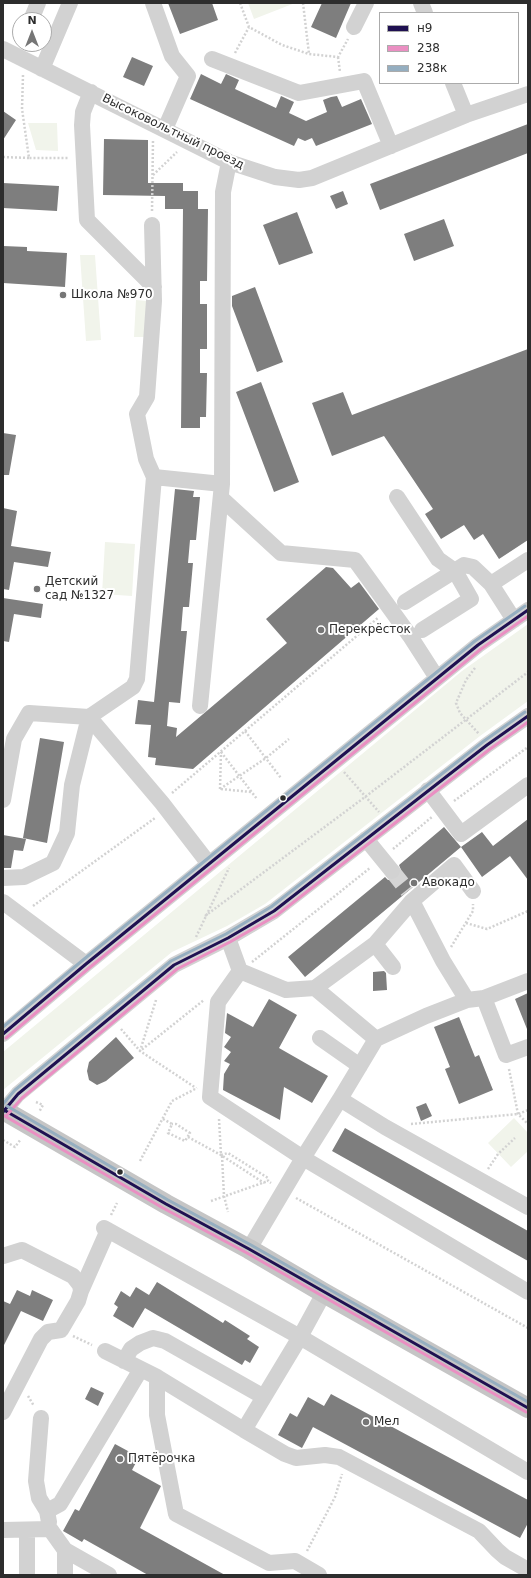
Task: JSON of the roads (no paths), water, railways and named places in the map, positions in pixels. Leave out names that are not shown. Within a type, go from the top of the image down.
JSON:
[{"type":"main road","points":[[3,1111],[528,1408]]},
{"type":"street","points":[[42,69],[70,3]]},
{"type":"street","points":[[153,3],[172,56],[188,76],[159,126]]},
{"type":"street","points":[[354,27],[366,3]]},
{"type":"street","points":[[421,3],[426,12]]},
{"type":"street","name":"Высоковольтный проезд","points":[[16,52],[42,69],[91,92],[229,162],[275,177],[299,180],[312,178],[466,115],[528,94]]},
{"type":"street","points":[[212,59],[299,93],[364,81],[391,146]]},
{"type":"street","points":[[454,84],[466,115]]},
{"type":"street","points":[[91,92],[83,112],[87,220],[154,286]]},
{"type":"street","points":[[200,706],[221,491],[222,192],[229,162]]},
{"type":"street","points":[[3,800],[14,739],[29,713],[89,717],[133,687],[137,679],[154,477],[146,459],[137,414],[146,397],[154,301],[152,225]]},
{"type":"street","points":[[154,477],[221,491],[281,553],[355,560],[390,608],[437,678]]},
{"type":"street","points":[[397,497],[438,558],[455,571],[471,599],[422,630]]},
{"type":"street","points":[[492,584],[528,560]]},
{"type":"street","points":[[405,602],[464,566],[473,567],[492,584],[514,620]]},
{"type":"street","points":[[3,1034],[86,964],[437,678],[478,645],[528,610]]},
{"type":"street","points":[[3,1111],[18,1094],[174,965],[228,938],[274,911],[486,745],[528,716]]},
{"type":"street","points":[[89,717],[164,806],[210,864]]},
{"type":"street","points":[[3,878],[24,877],[52,863],[67,833],[72,785],[89,717]]},
{"type":"street","points":[[428,790],[461,834],[528,785]]},
{"type":"street","points":[[366,839],[392,871]]},
{"type":"street","points":[[228,938],[240,971],[286,990],[316,988],[375,944],[411,897],[454,865],[473,891]]},
{"type":"street","points":[[411,897],[443,961],[467,1000]]},
{"type":"street","points":[[3,902],[86,964]]},
{"type":"street","points":[[375,944],[393,967]]},
{"type":"street","points":[[240,971],[218,1002],[209,1096],[303,1158],[528,1292]]},
{"type":"street","points":[[249,1249],[376,1039],[426,1016],[467,1000],[484,998],[528,982]]},
{"type":"street","points":[[316,988],[376,1039]]},
{"type":"street","points":[[484,998],[506,1055],[528,1047]]},
{"type":"street","points":[[320,1038],[360,1066]]},
{"type":"street","points":[[340,1099],[385,1127],[528,1207]]},
{"type":"street","points":[[3,1412],[41,1339],[48,1332],[61,1330],[78,1301],[106,1229],[300,1337],[528,1472]]},
{"type":"street","points":[[3,1256],[22,1250],[73,1276],[80,1285],[81,1291]]},
{"type":"street","points":[[244,1430],[300,1337],[324,1293]]},
{"type":"street","points":[[124,1361],[131,1349],[140,1343],[153,1338],[165,1341],[264,1397]]},
{"type":"street","points":[[105,1351],[157,1377],[285,1454],[296,1458],[325,1455],[338,1456],[346,1460],[480,1530],[501,1554],[528,1570]]},
{"type":"street","points":[[47,1511],[60,1504],[141,1369]]},
{"type":"street","points":[[157,1377],[157,1415],[176,1514],[269,1562],[295,1561],[319,1575]]},
{"type":"street","points":[[41,1418],[36,1481],[39,1498],[47,1511],[50,1529],[65,1550],[109,1575]]},
{"type":"street","points":[[3,1530],[50,1529]]},
{"type":"street","points":[[27,1530],[27,1575]]},
{"type":"street","points":[[65,1550],[65,1575]]},
{"type":"tunnel","points":[[392,871],[408,891]]},
{"type":"place","name":"Школа №970","points":[[63,295]]},
{"type":"place","name":"Детский сад №1327","points":[[37,589]]},
{"type":"place","name":"Перекрёсток","points":[[321,630]]},
{"type":"place","name":"Авокадо","points":[[414,883]]},
{"type":"place","name":"Мел","points":[[366,1422]]},
{"type":"place","name":"Пятёрочка","points":[[120,1459]]}]
